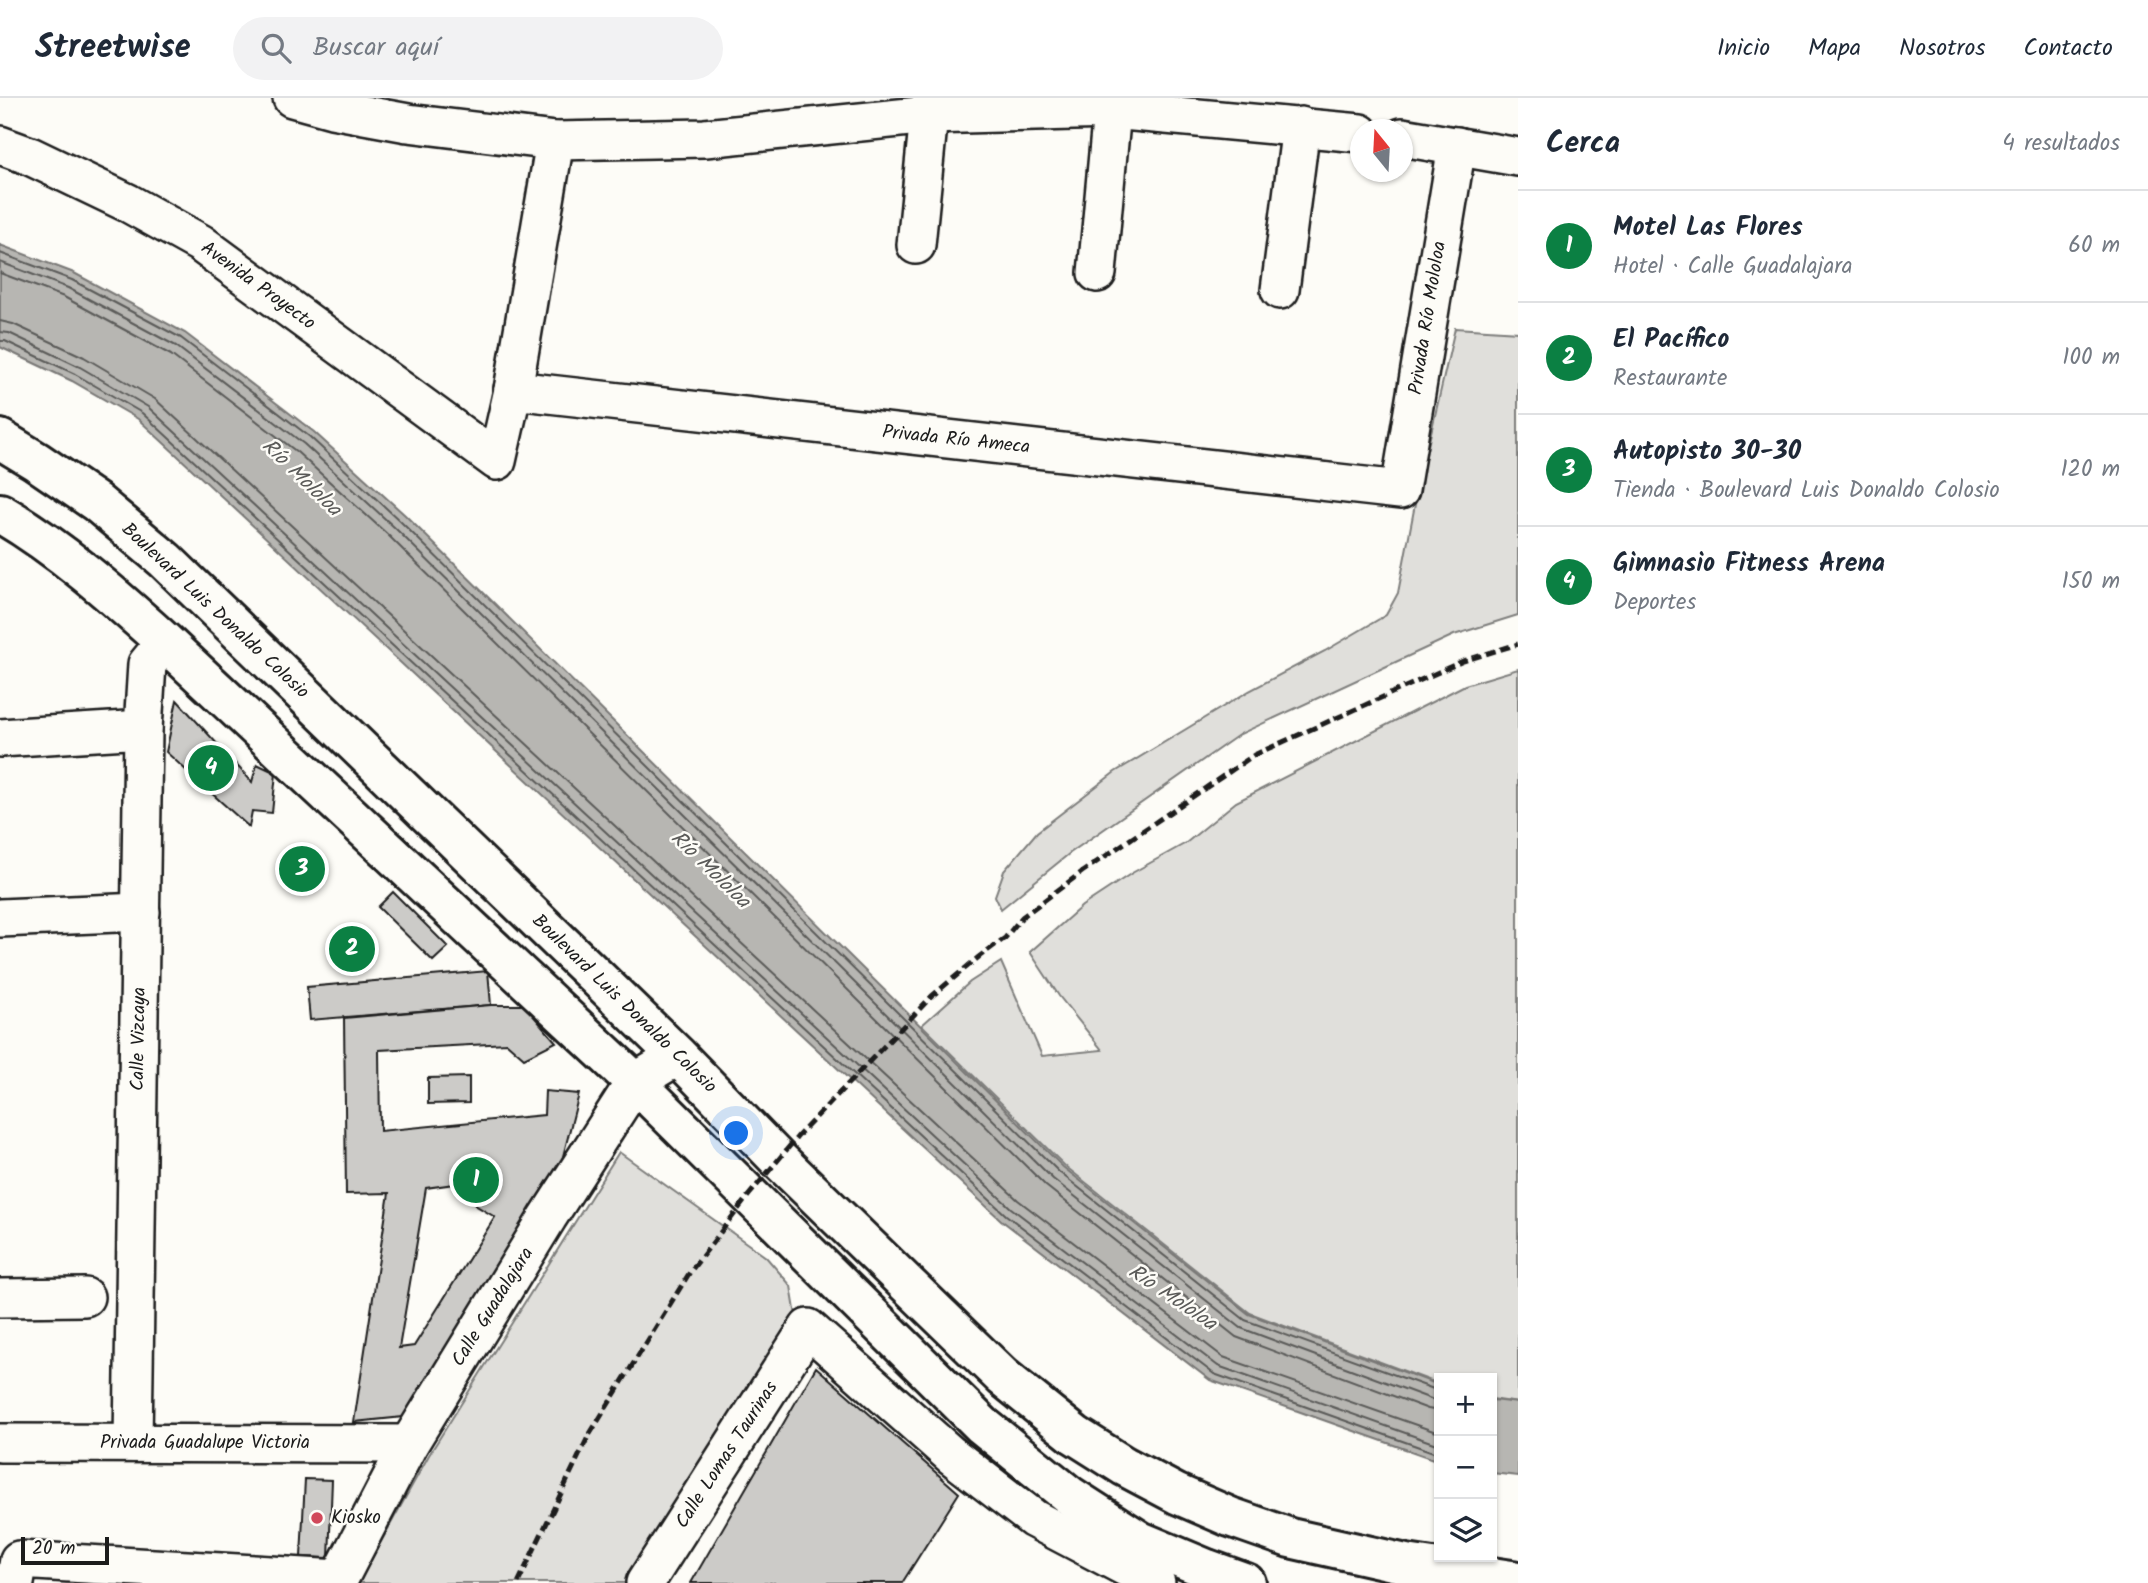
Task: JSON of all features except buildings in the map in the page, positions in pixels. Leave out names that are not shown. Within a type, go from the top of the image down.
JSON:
[{"type":"main road","name":"Boulevard Luis Donaldo Colosio","points":[[0,439],[96,502],[165,560],[678,1056],[778,1159],[1003,1377],[1085,1441],[1124,1466],[1177,1494],[1230,1517],[1290,1538],[1406,1564],[1518,1581]]},
{"type":"main road","points":[[0,513],[57,551],[121,602],[165,642],[635,1082],[982,1425],[1070,1496],[1140,1541],[1246,1583]]},
{"type":"street","points":[[292,98],[331,103],[408,123],[555,141],[705,138],[941,109],[1112,110],[1350,132]]},
{"type":"street","points":[[916,245],[941,109]]},
{"type":"street","points":[[1097,273],[1112,110]]},
{"type":"street","points":[[1280,290],[1301,126]]},
{"type":"street","points":[[1413,140],[1518,157]]},
{"type":"street","points":[[513,390],[555,141]]},
{"type":"street","name":"Avenida Proyecto","points":[[0,145],[30,156],[128,204],[200,243],[497,461],[513,390]]},
{"type":"street","name":"Privada Río Mololoa","points":[[1400,490],[1457,146]]},
{"type":"street","name":"Privada Río Ameca","points":[[513,390],[1400,490]]},
{"type":"street","name":"Calle Vizcaya","points":[[133,1443],[143,729],[147,664],[165,642]]},
{"type":"street","points":[[0,738],[143,729]]},
{"type":"street","points":[[0,918],[141,912]]},
{"type":"street","name":"Calle Guadalajara","points":[[338,1581],[409,1444],[548,1217],[635,1082],[678,1056]]},
{"type":"street","points":[[0,1298],[85,1297]]},
{"type":"street","name":"Calle Lomas Taurinas","points":[[645,1583],[808,1328],[951,1455],[1034,1519],[1156,1583]]},
{"type":"street","name":"Privada Guadalupe Victoria","points":[[0,1443],[409,1444]]},
{"type":"street","points":[[17,1572],[338,1581]]},
{"type":"shaded area","points":[[1455,328],[1518,332],[1518,615],[1454,635],[1240,734],[1070,853],[1001,909],[995,896],[1004,871],[1037,832],[1115,772],[1249,691],[1386,615],[1398,593],[1417,494]]},
{"type":"shaded area","points":[[1518,669],[1518,1403],[1497,1400],[1497,1373],[1434,1373],[1434,1382],[1250,1313],[1065,1166],[922,1025],[970,982],[1001,962],[1042,1056],[1102,1050],[1059,996],[1030,952],[1082,906],[1132,873],[1186,843],[1236,802],[1465,685]]},
{"type":"shaded area","points":[[619,1152],[766,1257],[791,1286],[799,1334],[630,1583],[360,1583],[429,1455]]},
{"type":"water","name":"Río Mololoa","points":[[0,245],[74,273],[185,333],[314,432],[405,515],[1063,1167],[1249,1314],[1434,1383],[1434,1459],[1210,1380],[1001,1220],[138,419],[72,381],[0,347]]},
{"type":"water","points":[[1497,1401],[1518,1403],[1518,1476],[1497,1474]]},
{"type":"railway","points":[[518,1583],[588,1437],[690,1272],[798,1136],[932,996],[1005,938],[1022,917],[1082,872],[1254,755],[1463,661],[1518,644]]},
{"type":"place","name":"Gimnasio Fitness Arena","points":[[211,768]]},
{"type":"place","name":"Autopisto 30-30","points":[[302,869]]},
{"type":"place","name":"El Pacífico","points":[[352,949]]},
{"type":"place","name":"Motel Las Flores","points":[[476,1180]]},
{"type":"place","name":"Kiosko","points":[[317,1518]]}]
